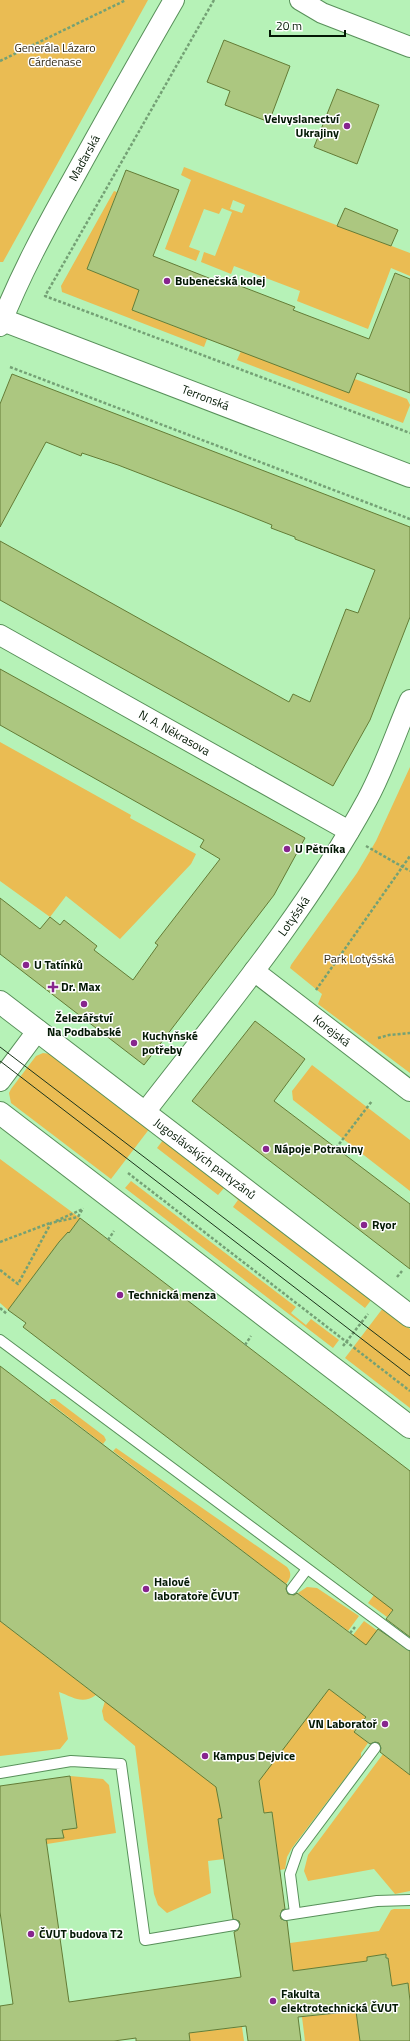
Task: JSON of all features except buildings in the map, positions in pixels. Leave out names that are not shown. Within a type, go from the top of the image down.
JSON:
[{"type":"main road","name":"Terronská","points":[[1,322],[410,476]]},
{"type":"main road","name":"Jugoslávských partyzánů","points":[[0,1002],[410,1316]]},
{"type":"main road","points":[[0,1113],[410,1426]]},
{"type":"street","name":"Maďarská","points":[[1,322],[18,283],[54,213],[115,102],[174,0]]},
{"type":"street","points":[[300,0],[322,13],[410,47]]},
{"type":"street","name":"N. A. Někrasova","points":[[0,636],[349,831]]},
{"type":"street","name":"Lotyšská","points":[[145,1112],[254,971],[323,875],[368,798],[410,700]]},
{"type":"street","name":"Korejská","points":[[254,971],[410,1091]]},
{"type":"street","points":[[0,1081],[38,1030]]},
{"type":"lane","points":[[0,1340],[410,1644]]},
{"type":"lane","points":[[292,1589],[308,1569]]},
{"type":"lane","points":[[375,1748],[298,1851],[290,1874],[291,1914],[377,1901],[410,1900]]},
{"type":"lane","points":[[0,1773],[71,1761],[121,1764],[145,1940],[234,1925]]},
{"type":"path","points":[[0,60],[126,0]]},
{"type":"path","points":[[214,0],[45,296],[410,433]]},
{"type":"path","points":[[10,367],[410,518]]},
{"type":"path","points":[[366,846],[410,871]]},
{"type":"path","points":[[302,1009],[410,856]]},
{"type":"path","points":[[336,1148],[372,1101]]},
{"type":"path","points":[[128,1173],[410,1391]]},
{"type":"path","points":[[0,1242],[51,1223],[83,1208],[78,1216],[51,1223],[18,1284],[0,1270]]},
{"type":"path","points":[[108,1240],[114,1231]]},
{"type":"path","points":[[329,1364],[402,1271]]},
{"type":"path","points":[[0,1308],[7,1314]]},
{"type":"path","points":[[245,1345],[251,1336]]},
{"type":"green space","name":"Generála Lázaro Cárdenase","points":[[0,0],[148,0],[3,262],[0,262]]},
{"type":"green space","points":[[184,167],[410,253],[410,276],[391,268],[368,329],[297,301],[300,291],[234,266],[231,274],[201,262],[204,252],[215,256],[232,212],[222,208],[219,214],[204,209],[189,247],[200,251],[196,261],[165,249],[191,180],[181,175]],"holes":[[[233,200],[245,205],[242,213],[230,209]]]},
{"type":"green space","points":[[114,191],[117,192],[87,269],[139,290],[132,310],[207,339],[204,347],[62,292],[61,286]]},
{"type":"green space","points":[[241,351],[355,379],[407,399],[410,405],[403,423],[237,360]]},
{"type":"green space","points":[[0,742],[131,815],[130,818],[196,854],[191,864],[120,939],[66,896],[50,917],[0,881]]},
{"type":"green space","name":"Park Lotyšská","points":[[410,767],[410,1073],[318,1004],[322,994],[290,968],[357,873],[376,841]]},
{"type":"green space","points":[[43,1053],[51,1054],[150,1128],[111,1179],[11,1103],[9,1093],[11,1089],[36,1056]]},
{"type":"green space","points":[[312,1065],[410,1140],[410,1191],[293,1100],[292,1091]]},
{"type":"green space","points":[[163,1140],[372,1299],[365,1308],[233,1207],[238,1200],[224,1188],[218,1195],[157,1148]]},
{"type":"green space","points":[[0,1159],[80,1218],[69,1233],[68,1232],[59,1242],[8,1310],[0,1303]]},
{"type":"green space","points":[[131,1181],[296,1307],[291,1313],[306,1325],[311,1319],[339,1340],[333,1348],[125,1188]]},
{"type":"green space","points":[[383,1308],[410,1329],[410,1408],[345,1358]]},
{"type":"green space","points":[[51,1399],[55,1399],[104,1436],[106,1440],[103,1444],[49,1402]]},
{"type":"green space","points":[[116,1448],[287,1567],[290,1571],[290,1576],[286,1584],[113,1451]]},
{"type":"green space","points":[[392,1571],[410,1588],[387,1617],[368,1603]]},
{"type":"green space","points":[[307,1587],[317,1588],[359,1616],[348,1631],[298,1593]]},
{"type":"green space","points":[[0,1621],[96,1695],[82,1700],[59,1692],[68,1739],[60,1749],[0,1756]]},
{"type":"green space","points":[[364,1621],[410,1654],[372,1650],[353,1635]]},
{"type":"green space","points":[[329,1689],[366,1717],[354,1731],[368,1743],[361,1753],[361,1757],[292,1848],[287,1857],[285,1869],[280,1870],[272,1812],[264,1813],[259,1779]]},
{"type":"green space","points":[[105,1701],[216,1784],[222,1818],[219,1819],[224,1859],[208,1861],[211,1893],[167,1913],[158,1905],[154,1894],[135,1746],[104,1720],[102,1711]]},
{"type":"green space","points":[[383,1754],[410,1775],[410,1891],[395,1894],[374,1869],[308,1881],[304,1871],[308,1855]]},
{"type":"green space","points":[[70,1776],[103,1779],[109,1785],[116,1833],[47,1844],[46,1839],[63,1838],[62,1830],[77,1828]]},
{"type":"green space","points":[[410,1909],[410,2001],[408,1983],[392,1986],[388,1958],[385,1954],[367,1957],[367,1961],[293,1971],[290,1943],[379,1931],[391,1910]]},
{"type":"green space","points":[[356,2011],[360,2041],[305,2041],[302,2017]]},
{"type":"green space","points":[[242,2027],[244,2041],[190,2041],[189,2033]]},
{"type":"tram line","points":[[0,1047],[410,1360]]},
{"type":"tram line","points":[[0,1061],[410,1376]]},
{"type":"place","name":"Velvyslanectví Ukrajiny","points":[[347,126]]},
{"type":"place","name":"Bubenečská kolej","points":[[167,281]]},
{"type":"place","name":"U Pětníka","points":[[287,849]]},
{"type":"place","name":"U Tatínků","points":[[26,965]]},
{"type":"place","name":"Dr. Max","points":[[53,987]]},
{"type":"place","name":"Železářství Na Podbabské","points":[[84,1004]]},
{"type":"place","name":"Kuchyňské potřeby","points":[[134,1043]]},
{"type":"place","name":"Nápoje Potraviny","points":[[266,1149]]},
{"type":"place","name":"Ryor","points":[[364,1225]]},
{"type":"place","name":"Technická menza","points":[[120,1295]]},
{"type":"place","name":"Halové laboratoře ČVUT","points":[[146,1589]]},
{"type":"place","name":"VN Laboratoř","points":[[385,1724]]},
{"type":"place","name":"Kampus Dejvice","points":[[205,1756]]},
{"type":"place","name":"ČVUT budova T2","points":[[31,1934]]},
{"type":"place","name":"Fakulta elektrotechnická ČVUT","points":[[273,2001]]}]
